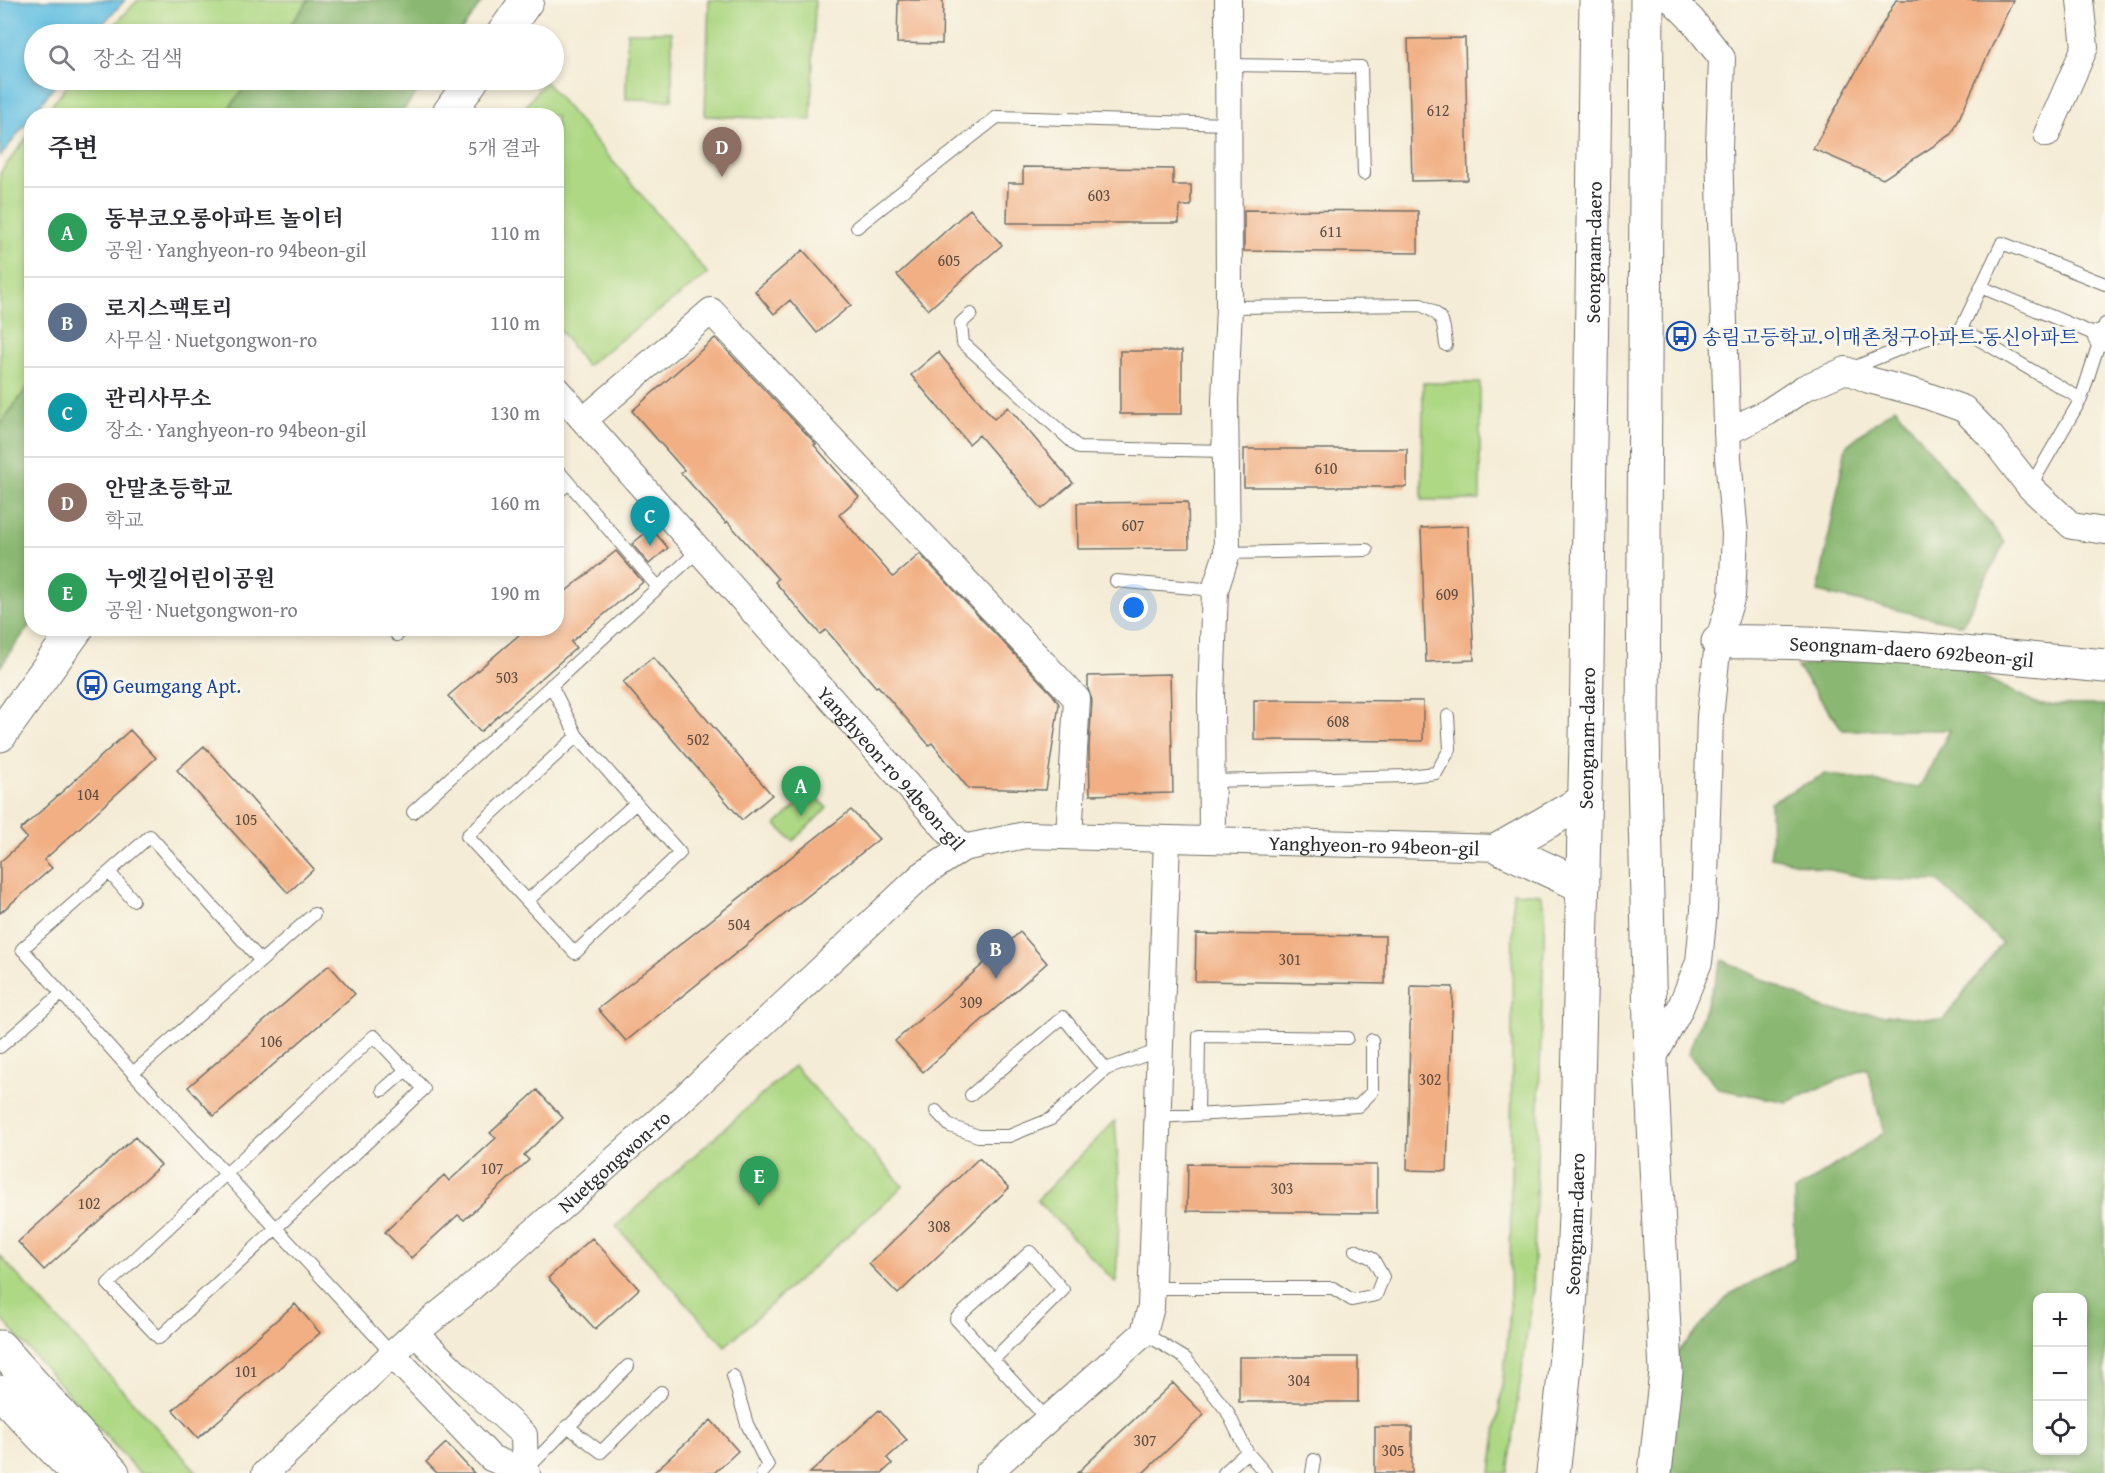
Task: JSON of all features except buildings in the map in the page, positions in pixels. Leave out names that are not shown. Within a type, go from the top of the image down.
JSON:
[{"type":"main road","points":[[510,24],[527,0]]},
{"type":"main road","name":"Seongnam-daero","points":[[1553,1473],[1573,1287],[1584,801],[1596,0]]},
{"type":"main road","points":[[1647,0],[1643,734],[1651,1062],[1666,1372],[1655,1473]]},
{"type":"main road","points":[[453,108],[465,90]]},
{"type":"main road","points":[[0,735],[71,636]]},
{"type":"main road","name":"Seongnam-daero 692beon-gil","points":[[1718,642],[1780,641],[2105,666]]},
{"type":"main road","points":[[1501,848],[1584,801]]},
{"type":"main road","points":[[1501,848],[1582,886]]},
{"type":"main road","points":[[0,1347],[113,1473]]},
{"type":"main road","points":[[0,1392],[77,1473]]},
{"type":"street","points":[[1212,840],[1211,695],[1215,590],[1227,553],[1225,400],[1228,307],[1228,0]]},
{"type":"street","points":[[1651,1062],[1679,1011],[1699,962],[1704,910],[1710,717],[1718,642],[1732,596],[1735,534],[1727,432],[1719,148],[1722,58],[1692,20],[1672,0]]},
{"type":"street","points":[[2047,134],[2085,47],[2080,0]]},
{"type":"street","points":[[584,420],[711,310],[1077,699],[1069,836]]},
{"type":"street","points":[[1727,432],[1768,412],[1803,388],[1846,370],[1869,380],[1922,394],[1964,409],[1992,438],[2030,487],[2072,526],[2105,531]]},
{"type":"street","name":"Yanghyeon-ro 94beon-gil","points":[[564,399],[963,848],[1025,835],[1501,848]]},
{"type":"street","points":[[988,1473],[1144,1333],[1151,1307],[1152,1288],[1167,839]]},
{"type":"street","name":"Nuetgongwon-ro","points":[[265,1473],[415,1333],[464,1294],[676,1105],[922,874],[963,848]]},
{"type":"street","points":[[392,1354],[491,1458],[526,1472],[524,1435],[415,1333]]},
{"type":"lane","points":[[1228,65],[1361,67],[1364,174]]},
{"type":"lane","points":[[857,227],[997,117],[1228,124]]},
{"type":"lane","points":[[1960,329],[2002,243],[2105,284]]},
{"type":"lane","points":[[1981,287],[2104,333],[2081,399],[2030,487]]},
{"type":"lane","points":[[1228,307],[1421,305],[1432,310],[1442,320],[1446,345]]},
{"type":"lane","points":[[971,314],[961,323],[963,343],[1079,448],[1227,451]]},
{"type":"lane","points":[[1846,370],[1922,340],[1960,329],[2081,399]]},
{"type":"lane","points":[[564,477],[658,587]]},
{"type":"lane","points":[[564,487],[569,483]]},
{"type":"lane","points":[[412,812],[699,550]]},
{"type":"lane","points":[[1227,553],[1367,550]]},
{"type":"lane","points":[[1116,581],[1215,590]]},
{"type":"lane","points":[[551,685],[577,736],[680,853],[575,953],[467,836],[577,736]]},
{"type":"lane","points":[[1211,781],[1408,776],[1436,773],[1450,749],[1448,716]]},
{"type":"lane","points":[[526,901],[636,803]]},
{"type":"lane","points":[[261,961],[150,836],[22,949],[392,1354]]},
{"type":"lane","points":[[109,873],[133,900]]},
{"type":"lane","points":[[133,1073],[314,914]]},
{"type":"lane","points":[[0,1047],[61,994]]},
{"type":"lane","points":[[971,1095],[1064,1017],[1106,1069]]},
{"type":"lane","points":[[374,1036],[407,1069],[424,1089],[159,1338],[108,1284],[374,1036]]},
{"type":"lane","points":[[1198,1115],[1199,1036],[1347,1038]]},
{"type":"lane","points":[[1157,1117],[1358,1107],[1372,1092],[1372,1040]]},
{"type":"lane","points":[[936,1111],[950,1126],[978,1136],[1009,1136],[1051,1119],[1106,1069],[1160,1050]]},
{"type":"lane","points":[[383,1090],[407,1069]]},
{"type":"lane","points":[[1152,1288],[1333,1288],[1352,1300],[1376,1295],[1383,1277],[1373,1259],[1355,1250]]},
{"type":"lane","points":[[993,1360],[1063,1290],[1030,1252],[956,1319],[993,1360],[1047,1419]]},
{"type":"lane","points":[[1144,1333],[1186,1359],[1227,1411],[1247,1452],[1265,1473]]},
{"type":"lane","points":[[526,1472],[567,1426],[628,1366]]},
{"type":"lane","points":[[733,1376],[747,1424],[768,1466],[762,1473]]},
{"type":"lane","points":[[567,1426],[601,1452],[661,1392]]},
{"type":"lane","points":[[1224,1473],[1247,1452]]},
{"type":"green space","points":[[138,0],[309,0],[291,24],[115,24]]},
{"type":"green space","points":[[309,0],[483,0],[466,24],[291,24]]},
{"type":"green space","points":[[709,0],[815,0],[811,120],[705,116]]},
{"type":"green space","points":[[627,32],[672,32],[672,100],[626,99]]},
{"type":"green space","points":[[64,90],[243,90],[229,108],[50,108]]},
{"type":"green space","points":[[243,90],[419,90],[405,108],[229,108]]},
{"type":"green space","points":[[538,90],[553,90],[708,274],[586,366],[564,336],[564,108],[524,108]]},
{"type":"green space","points":[[24,141],[24,392],[0,425],[0,173]]},
{"type":"green space","points":[[1423,383],[1480,383],[1480,500],[1422,500]]},
{"type":"green space","points":[[24,392],[24,633],[0,667],[0,425]]},
{"type":"green space","points":[[1895,407],[2005,542],[1962,625],[1818,592],[1846,446]]},
{"type":"green space","points":[[1922,647],[2040,705],[2105,705],[2105,1473],[1661,1473],[1674,1356],[1730,1294],[1795,1259],[1794,1192],[1884,1133],[1867,1068],[1787,1102],[1719,1089],[1688,1054],[1723,960],[1827,1010],[1943,1020],[2002,943],[1938,881],[1871,879],[1771,857],[1770,802],[1825,774],[1919,788],[1950,730],[1843,730],[1797,667]]},
{"type":"green space","points":[[811,791],[827,808],[793,841],[776,825]]},
{"type":"green space","points":[[1513,892],[1540,894],[1545,910],[1533,1289],[1508,1473],[1491,1473],[1510,1306]]},
{"type":"green space","points":[[794,1066],[903,1186],[725,1346],[616,1226]]},
{"type":"green space","points":[[1115,1121],[1120,1193],[1116,1283],[1037,1200]]},
{"type":"green space","points":[[0,1256],[198,1473],[139,1473],[0,1317]]},
{"type":"water","points":[[0,0],[125,0],[102,24],[24,24],[24,90],[51,90],[38,108],[24,108],[24,126],[0,157]]},
{"type":"place","name":"안말초등학교","points":[[722,177]]},
{"type":"place","name":"송림고등학교.이매촌청구아파트.동신아파트","points":[[1681,336]]},
{"type":"place","name":"관리사무소","points":[[650,546]]},
{"type":"place","name":"Geumgang Apt.","points":[[92,685]]},
{"type":"place","name":"동부코오롱아파트 놀이터","points":[[801,816]]},
{"type":"place","name":"로지스팩토리","points":[[996,979]]},
{"type":"place","name":"누엣길어린이공원","points":[[759,1206]]}]
